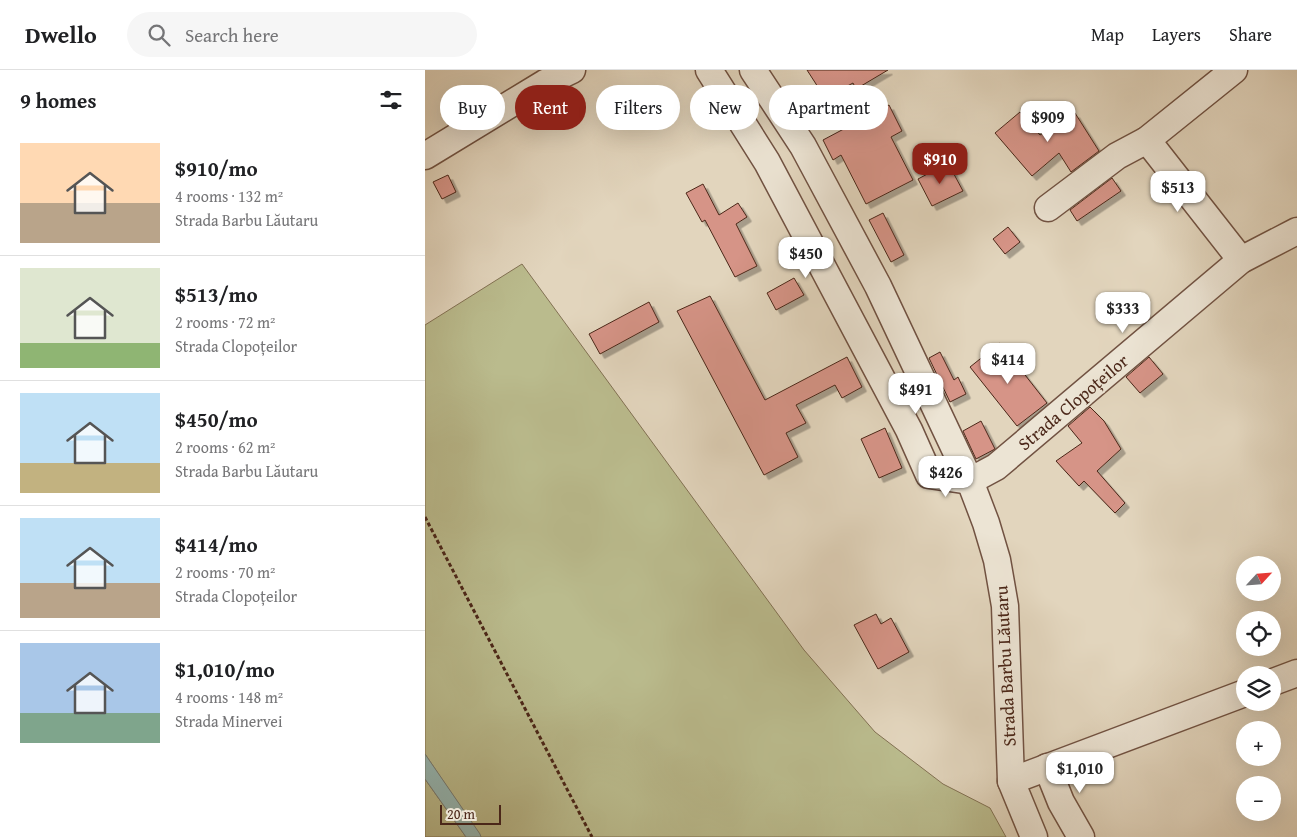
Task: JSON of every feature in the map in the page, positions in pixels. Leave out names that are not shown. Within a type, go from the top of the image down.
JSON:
[{"type":"street","points":[[425,156],[548,76],[571,70]]},
{"type":"street","points":[[709,70],[767,162],[909,430],[929,475],[970,481]]},
{"type":"street","name":"Strada Barbu Lăutaru","points":[[753,70],[803,146],[878,286],[970,481],[997,560],[1005,606],[1011,780],[1034,837]]},
{"type":"street","points":[[1048,208],[1117,156],[1147,140],[1234,70]]},
{"type":"street","points":[[1147,140],[1241,260]]},
{"type":"street","name":"Strada Clopoțeilor","points":[[970,481],[996,467],[1241,260],[1297,231]]},
{"type":"street","points":[[1281,679],[1297,673]]},
{"type":"street","points":[[1011,780],[1236,695]]},
{"type":"street","points":[[1047,767],[1061,802],[1081,837]]},
{"type":"path","points":[[425,517],[592,837]]},
{"type":"green space","points":[[522,264],[804,650],[875,732],[943,784],[990,808],[1006,837],[481,837],[425,754],[425,325]]},
{"type":"green space","points":[[425,779],[466,837],[425,837]]},
{"type":"water","points":[[425,754],[481,837],[466,837],[425,779]]},
{"type":"building","points":[[807,70],[888,70],[863,85],[854,85],[853,83],[849,85],[817,85]]},
{"type":"building","points":[[888,106],[902,131],[891,137],[913,180],[866,204],[841,155],[833,160],[823,140],[842,130],[888,130]]},
{"type":"building","points":[[1020,112],[1040,135],[1075,113],[1099,151],[1071,172],[1059,153],[1032,176],[995,133]]},
{"type":"building","points":[[948,163],[963,191],[932,206],[918,179]]},
{"type":"building","points":[[448,175],[456,192],[442,199],[433,182]]},
{"type":"building","points":[[1112,178],[1121,191],[1077,221],[1070,210]]},
{"type":"building","points":[[703,184],[719,215],[738,203],[747,217],[736,224],[757,266],[735,277],[705,220],[702,222],[686,193]]},
{"type":"building","points":[[883,213],[904,255],[891,262],[869,220]]},
{"type":"building","points":[[1008,227],[1020,242],[1005,254],[993,239]]},
{"type":"building","points":[[794,278],[804,295],[776,310],[767,293]]},
{"type":"building","points":[[710,296],[765,400],[847,357],[862,387],[842,398],[835,385],[796,405],[806,423],[786,433],[798,457],[764,475],[677,311]]},
{"type":"building","points":[[649,302],[659,322],[600,354],[589,334]]},
{"type":"building","points":[[1000,343],[1047,403],[1017,426],[970,367]]},
{"type":"building","points":[[940,352],[954,380],[958,377],[966,394],[950,402],[929,358]]},
{"type":"building","points":[[1149,357],[1163,374],[1140,393],[1126,377]]},
{"type":"building","points":[[1090,407],[1104,421],[1121,449],[1097,471],[1125,503],[1115,513],[1084,481],[1079,486],[1056,461],[1082,443],[1068,426]]},
{"type":"building","points":[[981,421],[995,449],[976,459],[963,431]]},
{"type":"building","points":[[885,428],[902,468],[879,478],[861,439]]},
{"type":"building","points":[[876,614],[881,624],[891,618],[909,652],[878,669],[854,625]]}]
